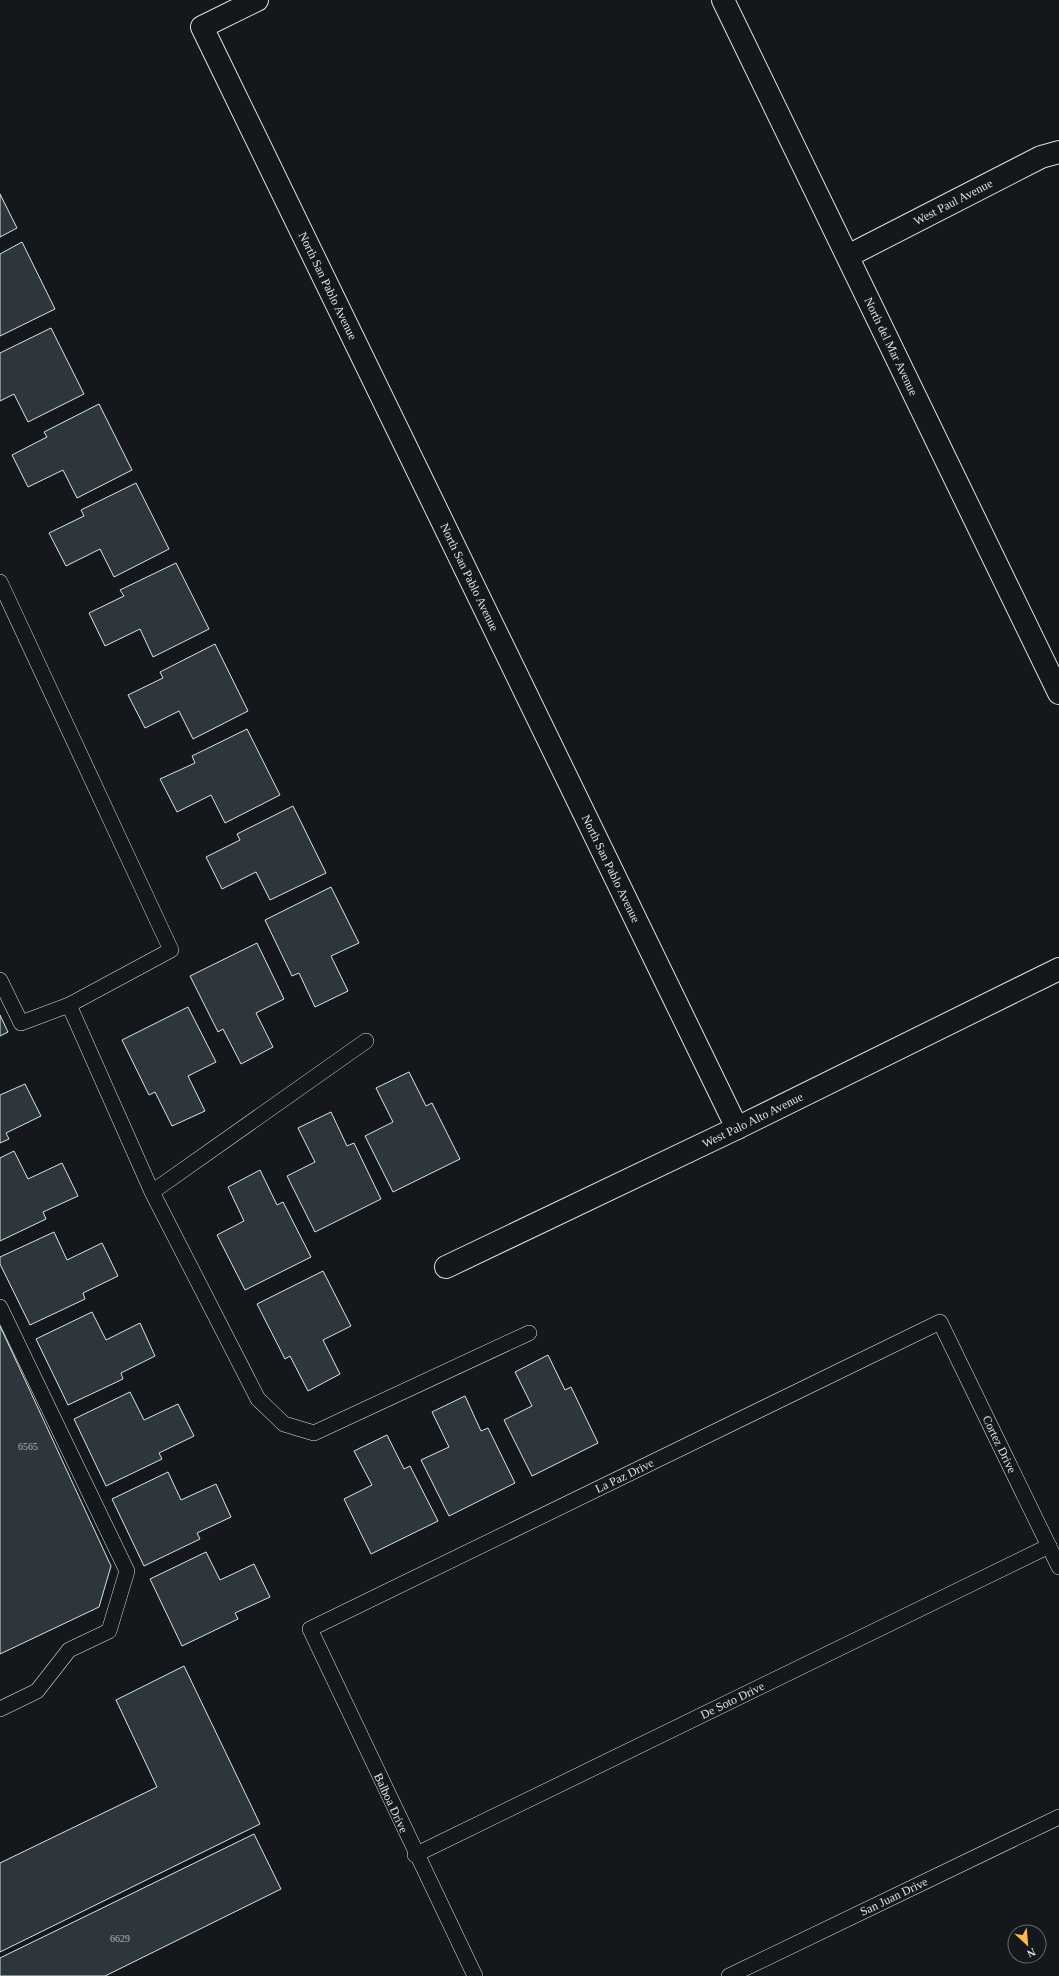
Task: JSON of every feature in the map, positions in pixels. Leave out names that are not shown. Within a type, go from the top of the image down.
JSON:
[{"type":"street","name":"North San Pablo Avenue","points":[[257,0],[202,27],[737,1128]]},
{"type":"street","name":"North del Mar Avenue","points":[[723,0],[1059,692]]},
{"type":"street","name":"West Paul Avenue","points":[[848,256],[1041,157],[1059,152]]},
{"type":"street","name":"West Palo Alto Avenue","points":[[446,1267],[737,1128],[1059,970]]},
{"type":"lane","points":[[0,582],[171,950],[69,1005],[21,1023],[0,980]]},
{"type":"lane","points":[[69,1005],[152,1192],[258,1399],[284,1424],[314,1433],[529,1333]]},
{"type":"lane","points":[[152,1192],[366,1041]]},
{"type":"lane","points":[[0,1307],[127,1571],[109,1631],[69,1650],[37,1691],[0,1709]]},
{"type":"lane","name":"Cortez Drive","points":[[940,1322],[1059,1567]]},
{"type":"lane","name":"La Paz Drive","points":[[310,1629],[940,1322]]},
{"type":"lane","name":"De Soto Drive","points":[[416,1855],[1049,1546]]},
{"type":"lane","name":"Balboa Drive","points":[[310,1629],[416,1855],[475,1976]]},
{"type":"lane","name":"San Juan Drive","points":[[729,1976],[1059,1817]]},
{"type":"building","points":[[0,194],[17,228],[0,237]]},
{"type":"building","points":[[22,242],[55,309],[0,336],[0,254]]},
{"type":"building","points":[[51,328],[84,394],[28,422],[14,394],[0,401],[0,353]]},
{"type":"building","points":[[99,404],[132,470],[77,498],[63,470],[28,487],[12,455],[47,437],[44,432]]},
{"type":"building","points":[[136,483],[169,549],[114,577],[100,549],[66,566],[49,533],[84,516],[81,510]]},
{"type":"building","points":[[176,563],[209,629],[153,657],[140,629],[105,646],[89,613],[124,596],[120,590]]},
{"type":"building","points":[[215,644],[248,711],[193,739],[179,711],[145,728],[128,695],[163,678],[160,672]]},
{"type":"building","points":[[247,729],[280,795],[225,823],[211,795],[177,812],[160,779],[195,763],[192,756]]},
{"type":"building","points":[[293,806],[326,873],[270,900],[256,872],[222,889],[206,857],[240,840],[237,834]]},
{"type":"building","points":[[331,887],[359,943],[331,956],[348,991],[315,1007],[299,973],[292,976],[265,920]]},
{"type":"building","points":[[257,943],[284,999],[256,1013],[273,1047],[241,1064],[223,1029],[218,1032],[190,976]]},
{"type":"building","points":[[188,1007],[216,1062],[188,1076],[205,1111],[172,1126],[155,1092],[149,1095],[122,1040]]},
{"type":"building","points":[[0,1015],[8,1032],[0,1036]]},
{"type":"building","points":[[409,1072],[426,1106],[432,1103],[460,1159],[393,1192],[365,1136],[393,1122],[376,1088]]},
{"type":"building","points":[[25,1084],[41,1116],[6,1133],[9,1139],[0,1143],[0,1095]]},
{"type":"building","points":[[331,1112],[347,1146],[354,1143],[381,1199],[315,1232],[287,1176],[315,1162],[298,1128]]},
{"type":"building","points":[[14,1151],[28,1179],[62,1163],[78,1196],[43,1212],[46,1219],[0,1241],[0,1158]]},
{"type":"building","points":[[260,1170],[277,1205],[283,1202],[311,1257],[245,1290],[217,1235],[244,1221],[228,1187]]},
{"type":"building","points":[[54,1232],[67,1260],[102,1243],[118,1276],[83,1293],[85,1299],[30,1325],[0,1264],[0,1257]]},
{"type":"building","points":[[323,1271],[351,1326],[323,1340],[340,1374],[308,1391],[290,1356],[285,1359],[257,1304]]},
{"type":"building","points":[[92,1312],[106,1340],[140,1323],[155,1356],[121,1373],[123,1379],[68,1405],[36,1339]]},
{"type":"building","points":[[0,1326],[111,1566],[99,1607],[0,1654]]},
{"type":"building","points":[[548,1355],[565,1390],[571,1387],[598,1443],[532,1476],[504,1420],[532,1406],[515,1372]]},
{"type":"building","points":[[130,1392],[144,1420],[178,1404],[194,1436],[159,1453],[162,1459],[106,1486],[74,1419]]},
{"type":"building","points":[[465,1396],[481,1431],[488,1428],[515,1483],[449,1516],[421,1460],[449,1447],[432,1412]]},
{"type":"building","points":[[387,1435],[404,1469],[410,1466],[438,1521],[371,1554],[344,1499],[372,1485],[354,1451]]},
{"type":"building","points":[[168,1472],[181,1500],[216,1484],[231,1517],[197,1533],[200,1539],[144,1566],[112,1499]]},
{"type":"building","points":[[206,1552],[220,1580],[254,1564],[270,1597],[235,1613],[238,1619],[182,1646],[150,1579]]},
{"type":"building","points":[[184,1666],[260,1824],[0,1952],[0,1863],[157,1787],[116,1700]]},
{"type":"building","points":[[254,1834],[281,1889],[105,1976],[0,1976],[0,1958]]}]
